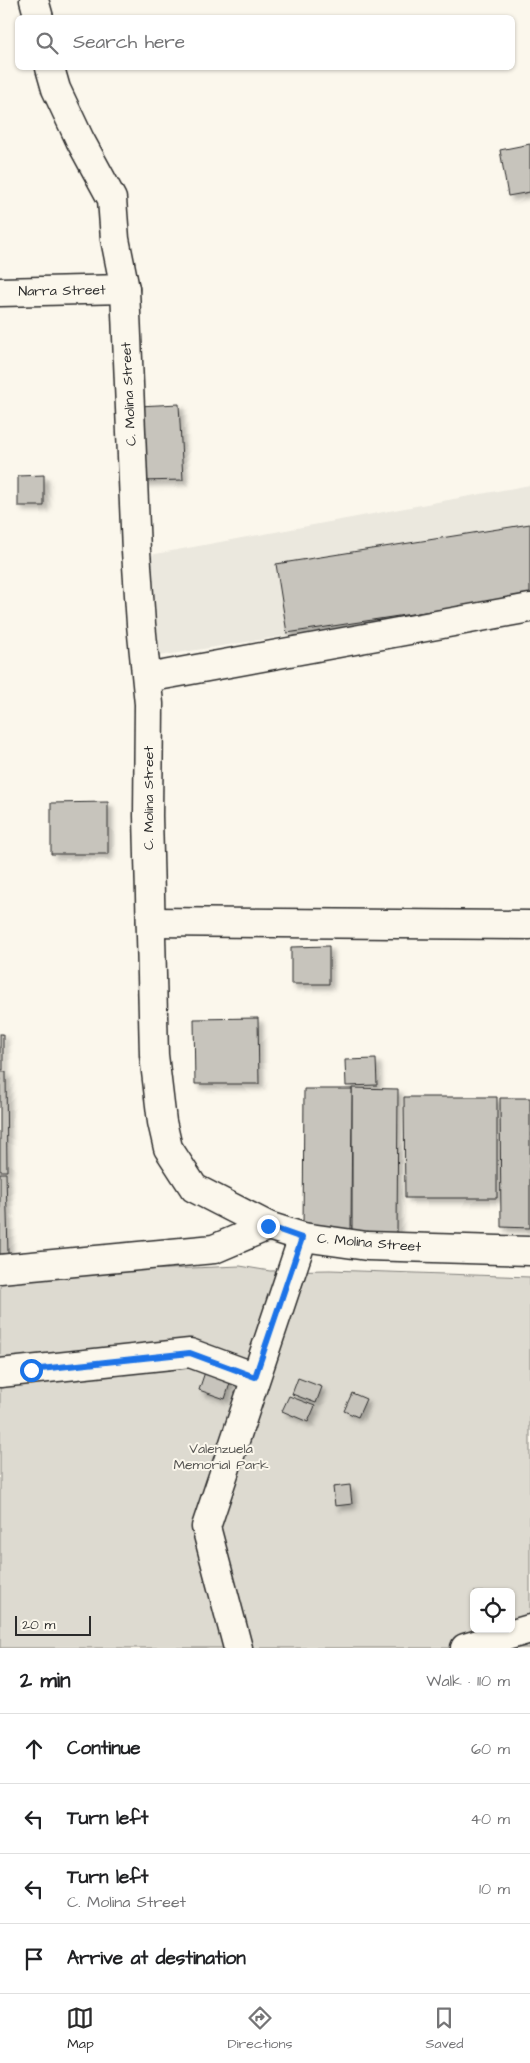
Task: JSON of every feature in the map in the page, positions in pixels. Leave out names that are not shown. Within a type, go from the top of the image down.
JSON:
[{"type":"street","points":[[34,0],[38,15]]},
{"type":"street","name":"C. Molina Street","points":[[51,70],[60,97],[80,140],[112,199],[115,240],[125,290],[137,560],[149,704],[148,816],[154,1055],[162,1122],[168,1148],[194,1188],[268,1226],[302,1238],[367,1246],[530,1251]]},
{"type":"street","name":"Narra Street","points":[[0,292],[125,290]]},
{"type":"street","points":[[147,678],[530,608]]},
{"type":"street","points":[[151,922],[530,925]]},
{"type":"street","points":[[0,1269],[214,1249],[268,1226]]},
{"type":"street","points":[[238,1648],[206,1527],[302,1238]]},
{"type":"street","points":[[0,1373],[190,1353],[255,1377]]},
{"type":"street","points":[[465,1648],[530,1630]]},
{"type":"shaded area","points":[[530,485],[530,597],[159,656],[150,555]]},
{"type":"green space","name":"Valenzuela Memorial Park","points":[[240,1266],[270,1271],[330,1270],[530,1277],[530,1648],[0,1648],[0,1276]]},
{"type":"building","points":[[530,144],[530,192],[508,196],[500,150]]},
{"type":"building","points":[[179,404],[183,480],[141,481],[138,406]]},
{"type":"building","points":[[44,475],[44,506],[18,506],[18,476]]},
{"type":"building","points":[[530,524],[530,596],[287,633],[276,564]]},
{"type":"building","points":[[108,802],[108,854],[51,854],[51,803]]},
{"type":"building","points":[[329,946],[329,984],[291,984],[291,947]]},
{"type":"building","points":[[258,1018],[259,1084],[195,1084],[194,1019]]},
{"type":"building","points":[[0,1034],[3,1034],[3,1070],[0,1070]]},
{"type":"building","points":[[376,1059],[377,1085],[346,1086],[345,1060]]},
{"type":"building","points":[[0,1072],[6,1072],[7,1171],[0,1171]]},
{"type":"building","points":[[352,1088],[398,1089],[397,1233],[352,1233]]},
{"type":"building","points":[[304,1089],[352,1089],[351,1232],[303,1232]]},
{"type":"building","points":[[404,1097],[497,1097],[497,1198],[405,1198]]},
{"type":"building","points":[[500,1098],[530,1098],[530,1228],[501,1227]]},
{"type":"building","points":[[0,1173],[6,1173],[8,1254],[0,1255]]},
{"type":"building","points":[[206,1369],[232,1377],[225,1399],[199,1390]]},
{"type":"building","points":[[298,1378],[322,1387],[316,1403],[292,1394]]},
{"type":"building","points":[[352,1393],[366,1399],[358,1417],[344,1411]]},
{"type":"building","points":[[289,1396],[315,1406],[308,1422],[282,1411]]},
{"type":"building","points":[[350,1485],[352,1504],[335,1506],[333,1487]]},
{"type":"route","points":[[31,1370],[190,1353],[255,1377],[302,1238],[268,1226]]}]
